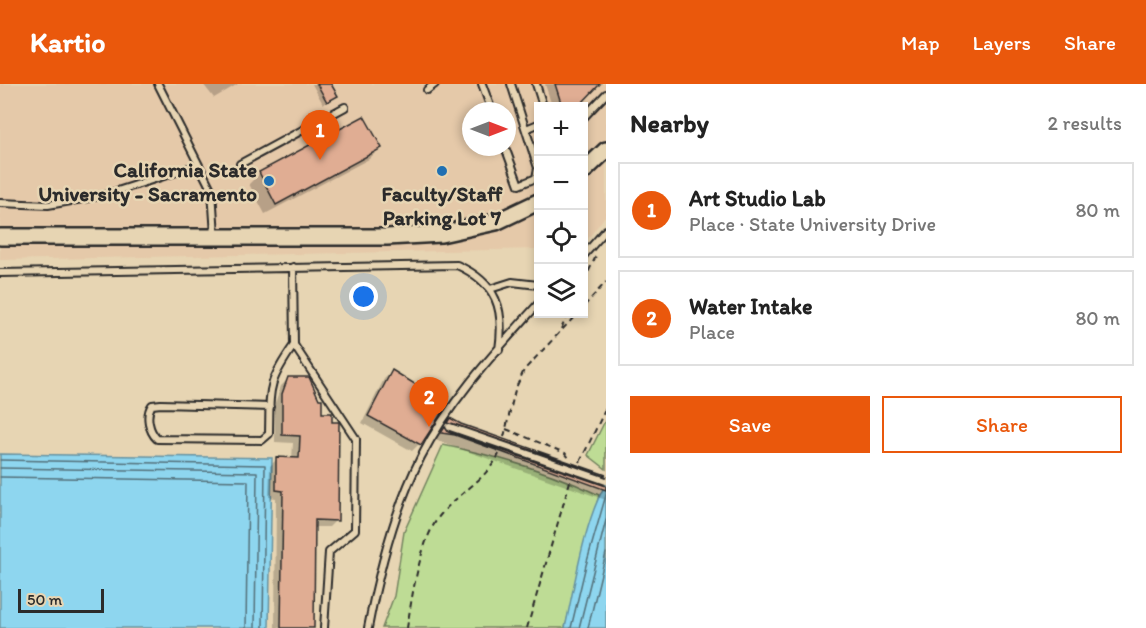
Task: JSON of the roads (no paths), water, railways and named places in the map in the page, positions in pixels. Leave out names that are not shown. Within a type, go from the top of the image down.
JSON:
[{"type":"street","points":[[588,167],[606,150]]},
{"type":"street","points":[[0,237],[387,237],[441,234],[496,222],[534,204]]},
{"type":"lane","points":[[158,84],[212,191],[215,236]]},
{"type":"lane","points":[[427,90],[435,84]]},
{"type":"lane","points":[[482,84],[489,102]]},
{"type":"lane","points":[[508,156],[519,185],[536,178],[538,168],[511,84]]},
{"type":"lane","points":[[536,84],[542,102]]},
{"type":"lane","points":[[588,113],[606,94]]},
{"type":"lane","points":[[240,164],[345,107]]},
{"type":"lane","points":[[526,129],[534,126]]},
{"type":"lane","points":[[0,204],[48,205],[105,195],[198,165]]},
{"type":"lane","points":[[588,250],[606,230]]},
{"type":"lane","points":[[0,273],[457,265],[481,278],[490,289],[500,310],[502,328],[499,350]]},
{"type":"lane","points":[[293,267],[294,345],[356,439],[355,530],[329,552],[324,628]]},
{"type":"lane","points":[[490,289],[512,282],[534,285]]},
{"type":"lane","points":[[368,628],[390,532],[420,458],[440,424],[534,309]]},
{"type":"lane","points":[[270,407],[152,405],[149,410],[149,421],[152,434],[157,439],[262,440],[269,434],[270,407],[270,386],[274,375],[294,345]]},
{"type":"lane","points":[[440,424],[606,481]]},
{"type":"water","points":[[0,454],[272,458],[269,628],[0,628]]},
{"type":"water","points":[[606,484],[606,628],[565,628],[586,534]]},
{"type":"place","name":"Art Studio Lab","points":[[320,160]]},
{"type":"place","name":"Faculty/Staff Parking Lot 7","points":[[442,171]]},
{"type":"place","name":"California State University - Sacramento","points":[[269,181]]},
{"type":"place","name":"Water Intake","points":[[429,427]]}]
